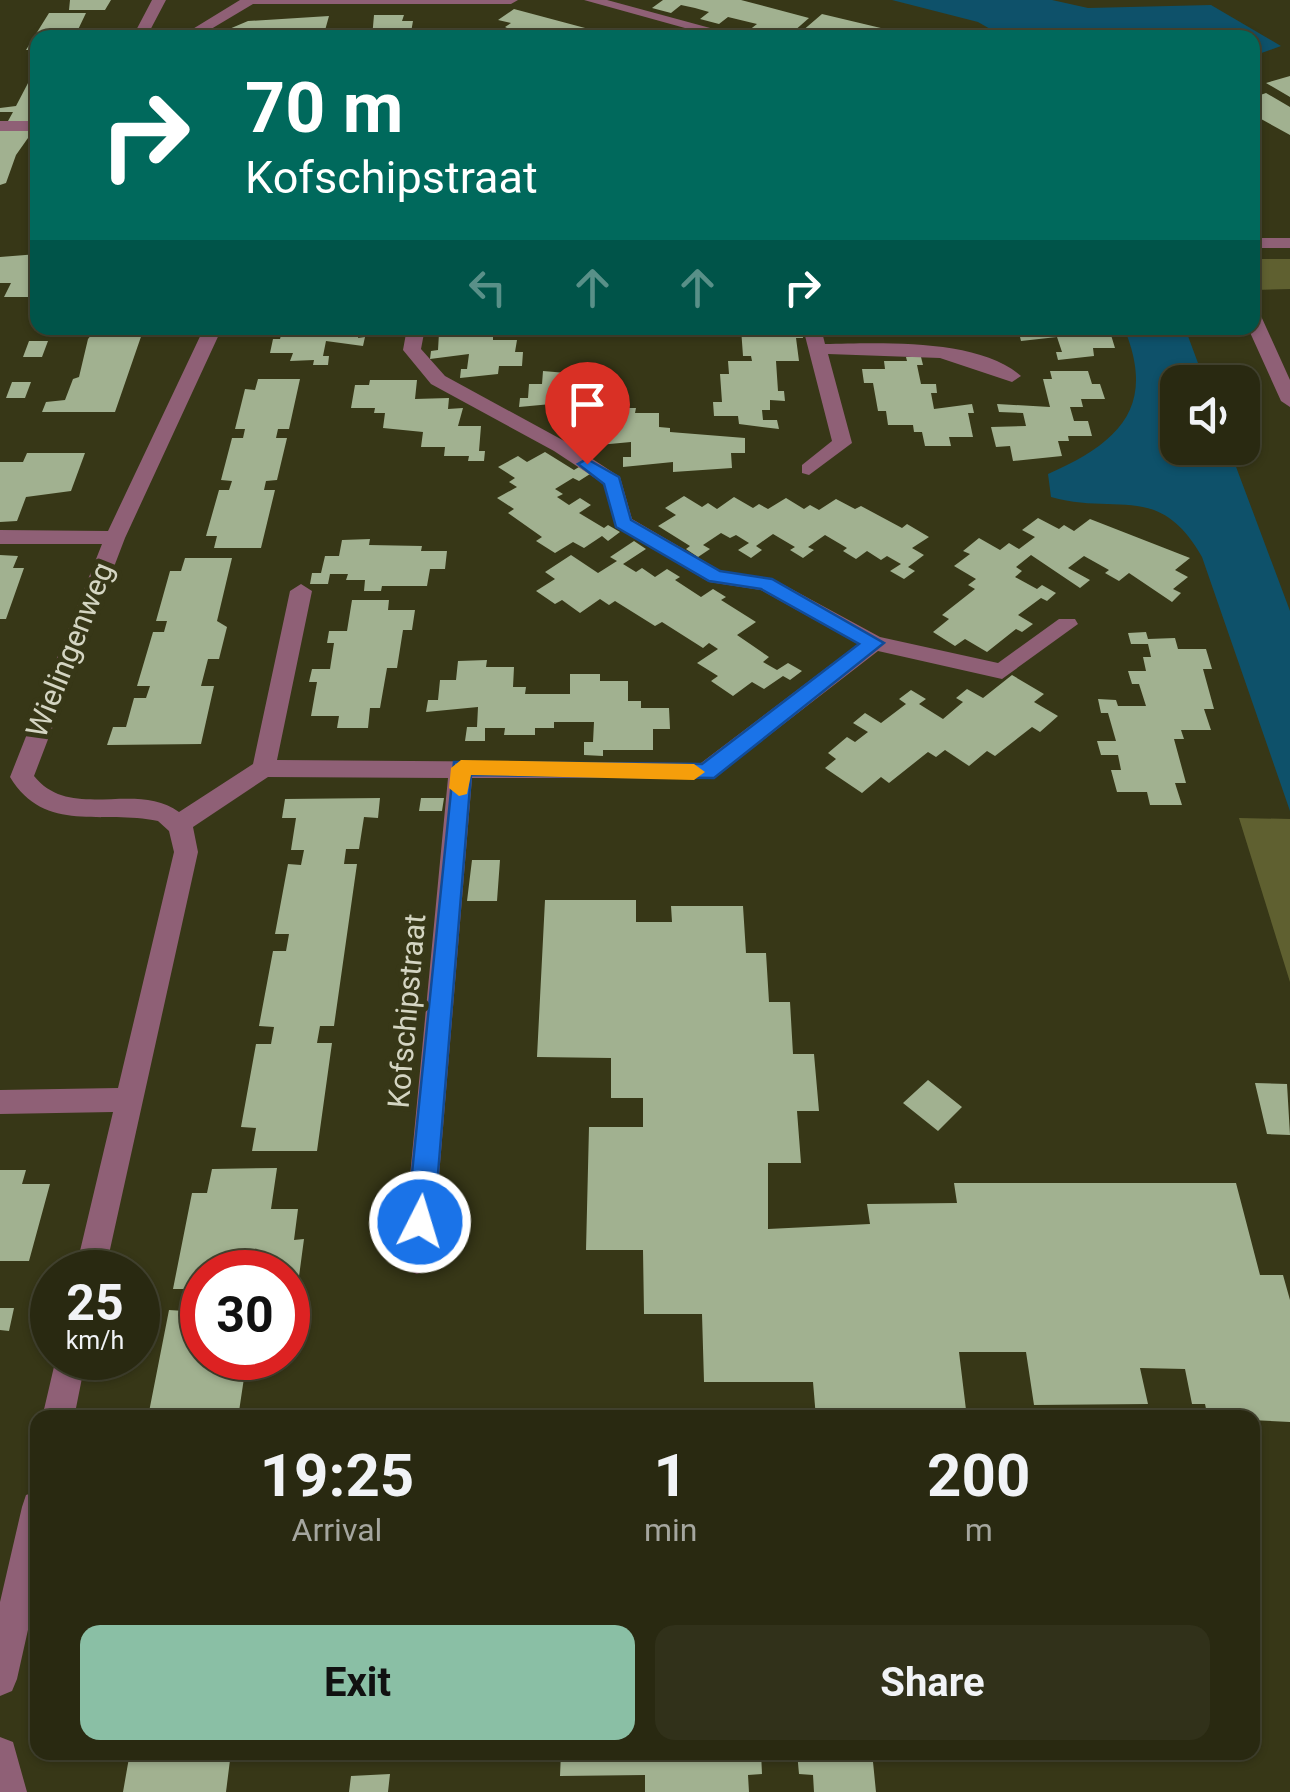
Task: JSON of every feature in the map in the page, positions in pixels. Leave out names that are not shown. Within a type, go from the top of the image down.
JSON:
[{"type":"street","points":[[143,30],[158,0]]},
{"type":"street","points":[[199,30],[250,0],[510,0]]},
{"type":"street","points":[[590,0],[708,30]]},
{"type":"street","points":[[0,126],[30,126]]},
{"type":"street","points":[[1260,242],[1290,243]]},
{"type":"street","points":[[1260,334],[1290,401]]},
{"type":"street","name":"Wielingenweg","points":[[181,823],[168,814],[148,810],[62,808],[42,802],[28,792],[22,777],[115,538],[210,335]]},
{"type":"street","points":[[415,335],[412,350],[438,380],[561,447],[613,481],[622,522],[716,577],[766,584],[874,643],[1002,672],[1067,624]]},
{"type":"street","points":[[809,470],[842,443],[814,335]]},
{"type":"street","points":[[817,349],[924,349],[973,357],[1012,376]]},
{"type":"street","points":[[0,537],[115,538]]},
{"type":"street","points":[[264,768],[300,591]]},
{"type":"street","points":[[95,1250],[186,852],[187,837],[181,823],[264,768],[706,772],[874,643]]},
{"type":"street","name":"Kofschipstraat","points":[[417,1260],[461,768]]},
{"type":"street","points":[[0,1102],[129,1100]]},
{"type":"street","points":[[60,1410],[66,1380]]},
{"type":"street","points":[[0,1679],[30,1543]]},
{"type":"street","points":[[0,1755],[9,1792]]},
{"type":"shaded area","points":[[1260,259],[1290,259],[1290,289],[1260,290]]},
{"type":"shaded area","points":[[1239,818],[1290,819],[1290,982]]},
{"type":"water","points":[[892,0],[1052,0],[1088,8],[1211,5],[1254,30],[992,30],[978,22]]},
{"type":"water","points":[[1260,34],[1281,46],[1260,54]]},
{"type":"water","points":[[1126,335],[1188,335],[1199,365],[1160,365],[1160,465],[1235,465],[1290,611],[1290,811],[1202,557],[1186,533],[1170,518],[1153,510],[1051,497],[1048,474],[1112,435],[1133,401],[1136,380]]},
{"type":"building","points":[[70,0],[111,0],[105,10],[69,10]]},
{"type":"building","points":[[663,0],[741,0],[809,18],[795,30],[749,30],[757,24],[728,17],[719,24],[700,19],[709,12],[681,5],[671,13],[652,8]]},
{"type":"building","points":[[514,9],[593,30],[511,30],[505,27],[511,23],[498,20]]},
{"type":"building","points":[[49,13],[86,13],[78,30],[38,30]]},
{"type":"building","points":[[822,14],[888,30],[803,30]]},
{"type":"building","points":[[374,15],[404,15],[402,21],[413,21],[411,30],[373,30]]},
{"type":"building","points":[[329,16],[325,30],[227,30],[248,21]]},
{"type":"building","points":[[1290,76],[1290,97],[1266,83],[1283,78]]},
{"type":"building","points":[[30,79],[30,121],[8,121],[13,112],[0,112],[0,108],[16,106]]},
{"type":"building","points":[[1266,93],[1290,107],[1290,135],[1260,118],[1260,95]]},
{"type":"building","points":[[0,130],[28,130],[28,138],[16,155],[6,183],[0,185]]},
{"type":"building","points":[[30,255],[30,297],[4,297],[11,283],[0,283],[0,257]]},
{"type":"building","points":[[91,335],[142,335],[115,412],[42,412],[46,402],[65,400],[73,379],[79,377]]},
{"type":"building","points":[[281,335],[365,337],[363,346],[326,341],[323,356],[329,356],[328,365],[313,365],[314,360],[290,361],[293,353],[270,353],[273,339],[280,339]]},
{"type":"building","points":[[439,335],[493,335],[493,340],[517,340],[515,352],[523,352],[522,366],[499,366],[498,374],[460,378],[461,369],[467,369],[469,354],[430,359],[431,351],[438,350]]},
{"type":"building","points":[[742,335],[803,335],[796,338],[799,361],[776,361],[778,391],[784,391],[785,401],[770,400],[770,410],[762,410],[763,420],[777,420],[779,429],[739,424],[738,416],[714,416],[713,402],[722,402],[720,374],[729,374],[728,361],[752,361],[751,356],[743,356]]},
{"type":"building","points":[[1020,335],[1111,335],[1115,348],[1093,348],[1094,356],[1058,360],[1056,352],[1062,352],[1057,337],[1021,341]]},
{"type":"building","points":[[29,341],[48,341],[42,357],[23,357]]},
{"type":"building","points":[[906,357],[921,357],[923,365],[917,365],[921,384],[936,384],[937,393],[931,393],[934,409],[972,404],[974,413],[968,413],[973,437],[949,437],[951,446],[925,446],[922,432],[914,432],[913,425],[888,425],[886,411],[878,411],[873,383],[864,383],[862,369],[885,369],[884,361],[907,361]]},
{"type":"building","points":[[543,371],[590,375],[590,389],[601,389],[601,394],[624,394],[624,408],[636,408],[635,413],[659,413],[659,427],[670,428],[670,432],[745,438],[745,453],[731,453],[732,468],[673,472],[673,462],[623,467],[623,457],[631,457],[631,442],[588,446],[588,436],[596,436],[596,422],[553,426],[553,417],[562,417],[562,403],[519,407],[520,398],[528,398],[529,384],[542,384]]},
{"type":"building","points":[[1050,371],[1088,371],[1092,384],[1100,384],[1105,399],[1081,399],[1083,407],[1070,407],[1074,421],[1088,421],[1092,436],[1068,436],[1069,441],[1058,441],[1062,456],[1013,461],[1010,446],[996,447],[991,427],[1026,426],[1023,413],[999,412],[997,404],[1050,407],[1043,379],[1052,379]]},
{"type":"building","points":[[258,379],[300,379],[289,429],[278,429],[276,438],[287,438],[277,480],[266,481],[264,490],[275,490],[261,548],[214,548],[217,536],[206,536],[219,490],[229,490],[232,481],[221,480],[232,438],[243,438],[245,429],[235,429],[245,389],[255,390]]},
{"type":"building","points":[[370,380],[417,380],[415,399],[449,398],[448,409],[463,408],[458,426],[481,426],[479,451],[485,451],[484,461],[468,461],[469,456],[444,456],[445,447],[421,447],[423,432],[383,428],[385,413],[374,413],[375,408],[351,408],[355,385],[369,385]]},
{"type":"building","points":[[12,382],[31,382],[25,398],[6,398]]},
{"type":"building","points":[[545,452],[574,470],[579,467],[590,474],[579,481],[573,478],[555,489],[563,494],[557,497],[569,505],[580,498],[591,505],[579,513],[604,528],[608,525],[620,532],[608,541],[602,536],[584,548],[573,542],[555,553],[536,541],[542,537],[508,513],[514,509],[497,498],[517,487],[509,482],[515,478],[498,467],[518,456],[527,462]]},
{"type":"building","points":[[27,453],[85,453],[71,491],[26,497],[17,521],[0,522],[0,462],[23,462]]},
{"type":"building","points":[[684,496],[702,507],[708,503],[717,509],[734,497],[753,508],[759,504],[768,509],[786,498],[804,509],[810,505],[819,510],[836,499],[855,509],[861,506],[902,528],[907,524],[929,537],[912,548],[924,555],[908,567],[915,571],[904,579],[890,571],[901,564],[887,556],[881,560],[867,551],[856,559],[843,551],[847,548],[825,535],[808,547],[814,550],[803,558],[790,550],[795,547],[773,534],[756,546],[762,550],[751,558],[738,550],[749,543],[736,535],[730,538],[721,533],[703,545],[710,549],[698,557],[686,549],[690,546],[658,526],[676,515],[665,508]]},
{"type":"building","points":[[1038,518],[1059,529],[1064,525],[1074,531],[1090,519],[1190,558],[1175,570],[1188,577],[1173,589],[1181,593],[1172,602],[1129,573],[1119,581],[1105,573],[1109,570],[1084,556],[1068,568],[1090,580],[1080,588],[1031,555],[1016,567],[1022,571],[1015,577],[1037,589],[1042,585],[1056,593],[1047,601],[1041,598],[1018,615],[1033,624],[1022,632],[1016,629],[987,652],[965,639],[955,646],[933,632],[949,619],[942,615],[975,589],[968,585],[976,579],[954,566],[970,554],[963,551],[979,538],[1000,550],[1009,543],[1019,549],[1035,537],[1022,530]]},
{"type":"building","points":[[370,539],[369,545],[422,546],[421,551],[447,551],[445,569],[430,569],[427,586],[382,586],[381,591],[364,591],[365,580],[346,580],[348,574],[330,574],[328,584],[310,584],[312,573],[321,573],[325,556],[339,556],[342,540]]},
{"type":"building","points":[[634,541],[646,549],[623,564],[636,572],[642,568],[655,577],[667,569],[680,577],[675,580],[701,597],[713,589],[726,597],[721,600],[756,622],[737,635],[769,657],[763,662],[777,670],[788,663],[802,671],[790,680],[783,676],[764,689],[752,682],[733,696],[711,681],[718,676],[697,663],[718,649],[709,643],[703,648],[662,622],[655,626],[615,601],[609,605],[600,599],[580,613],[562,600],[555,604],[536,591],[555,579],[545,572],[571,555],[598,573],[617,561],[610,557]]},
{"type":"building","points":[[0,555],[18,556],[13,568],[24,568],[6,619],[0,619]]},
{"type":"building","points":[[185,558],[232,558],[217,621],[227,627],[219,659],[208,659],[201,686],[214,686],[201,744],[107,745],[113,727],[126,727],[134,698],[146,698],[150,686],[137,686],[153,632],[164,632],[167,621],[156,621],[170,571],[181,571]]},
{"type":"building","points":[[352,600],[389,600],[388,610],[415,610],[412,630],[403,630],[397,668],[387,668],[380,708],[370,708],[368,728],[337,728],[339,716],[311,716],[317,682],[309,682],[312,669],[330,669],[334,643],[327,643],[329,631],[347,631]]},
{"type":"building","points":[[1146,632],[1148,639],[1175,638],[1178,649],[1206,649],[1212,669],[1203,669],[1214,709],[1204,709],[1211,730],[1181,730],[1184,739],[1174,739],[1186,783],[1175,783],[1182,805],[1150,805],[1147,792],[1117,792],[1111,770],[1121,770],[1118,755],[1101,755],[1097,741],[1116,741],[1108,713],[1101,713],[1098,699],[1116,700],[1118,706],[1146,706],[1139,684],[1132,684],[1128,671],[1146,671],[1143,657],[1151,657],[1148,644],[1131,644],[1128,633]]},
{"type":"building","points":[[487,660],[486,667],[514,667],[513,687],[526,687],[525,694],[570,694],[570,674],[600,674],[600,681],[628,681],[628,701],[641,701],[641,708],[669,708],[670,729],[653,729],[653,750],[603,750],[603,756],[584,755],[584,742],[593,742],[594,722],[554,722],[554,728],[535,728],[535,735],[504,735],[505,728],[485,728],[485,741],[465,741],[467,727],[477,727],[478,707],[426,712],[428,700],[438,700],[440,680],[456,680],[458,661]]},
{"type":"building","points":[[1012,675],[1044,694],[1034,702],[1058,716],[1040,732],[1032,727],[995,756],[987,751],[969,766],[945,750],[936,757],[928,752],[889,783],[881,777],[862,793],[825,768],[836,759],[828,753],[847,737],[855,742],[868,732],[853,723],[865,713],[881,723],[906,704],[899,699],[911,690],[926,699],[919,704],[943,719],[963,702],[956,698],[967,689],[983,698]]},
{"type":"building","points":[[380,798],[378,818],[364,817],[359,849],[346,849],[344,864],[357,864],[334,1026],[320,1026],[317,1043],[332,1043],[317,1151],[252,1151],[256,1128],[241,1127],[256,1044],[271,1044],[274,1027],[259,1026],[273,951],[286,951],[289,934],[275,934],[288,864],[301,865],[304,850],[291,850],[296,818],[282,818],[285,799]]},
{"type":"building","points":[[421,798],[444,798],[442,811],[419,811]]},
{"type":"building","points":[[472,860],[500,860],[497,901],[467,901]]},
{"type":"building","points":[[545,900],[636,900],[636,922],[672,922],[671,906],[743,906],[746,953],[766,953],[769,1002],[790,1002],[793,1054],[814,1054],[819,1111],[797,1111],[801,1163],[768,1163],[768,1229],[870,1224],[867,1204],[957,1203],[954,1183],[1236,1183],[1260,1275],[1283,1275],[1290,1300],[1290,1422],[1260,1421],[1260,1410],[1206,1410],[1205,1404],[1192,1404],[1185,1369],[1140,1368],[1148,1404],[1034,1405],[1026,1352],[959,1352],[966,1410],[815,1410],[813,1382],[704,1382],[702,1314],[644,1314],[643,1250],[586,1250],[589,1127],[643,1127],[643,1098],[611,1098],[611,1058],[537,1057]]},
{"type":"building","points":[[928,1080],[962,1107],[938,1131],[903,1103]]},
{"type":"building","points":[[1255,1083],[1287,1084],[1290,1135],[1267,1134]]},
{"type":"building","points":[[277,1168],[271,1209],[298,1209],[294,1240],[304,1239],[303,1250],[181,1250],[192,1193],[207,1193],[212,1169]]},
{"type":"building","points":[[0,1170],[26,1170],[22,1184],[50,1184],[29,1261],[0,1261]]},
{"type":"building","points":[[180,1254],[180,1289],[173,1289]]},
{"type":"building","points":[[0,1308],[14,1308],[9,1331],[0,1330]]},
{"type":"building","points":[[169,1310],[180,1311],[180,1380],[244,1380],[239,1410],[149,1410],[155,1380],[160,1380],[160,1356]]},
{"type":"building","points":[[129,1760],[230,1760],[226,1792],[123,1792]]},
{"type":"building","points":[[561,1760],[761,1760],[762,1774],[748,1775],[749,1792],[645,1792],[645,1775],[560,1776]]},
{"type":"building","points":[[798,1760],[873,1760],[876,1792],[814,1792],[813,1775],[799,1774]]},
{"type":"building","points":[[390,1774],[388,1792],[349,1792],[351,1776]]},
{"type":"slow traffic","points":[[459,788],[461,768],[694,772]]},
{"type":"route","points":[[420,1222],[461,768],[706,772],[874,643],[766,584],[716,577],[622,522],[613,481],[587,464]]}]
